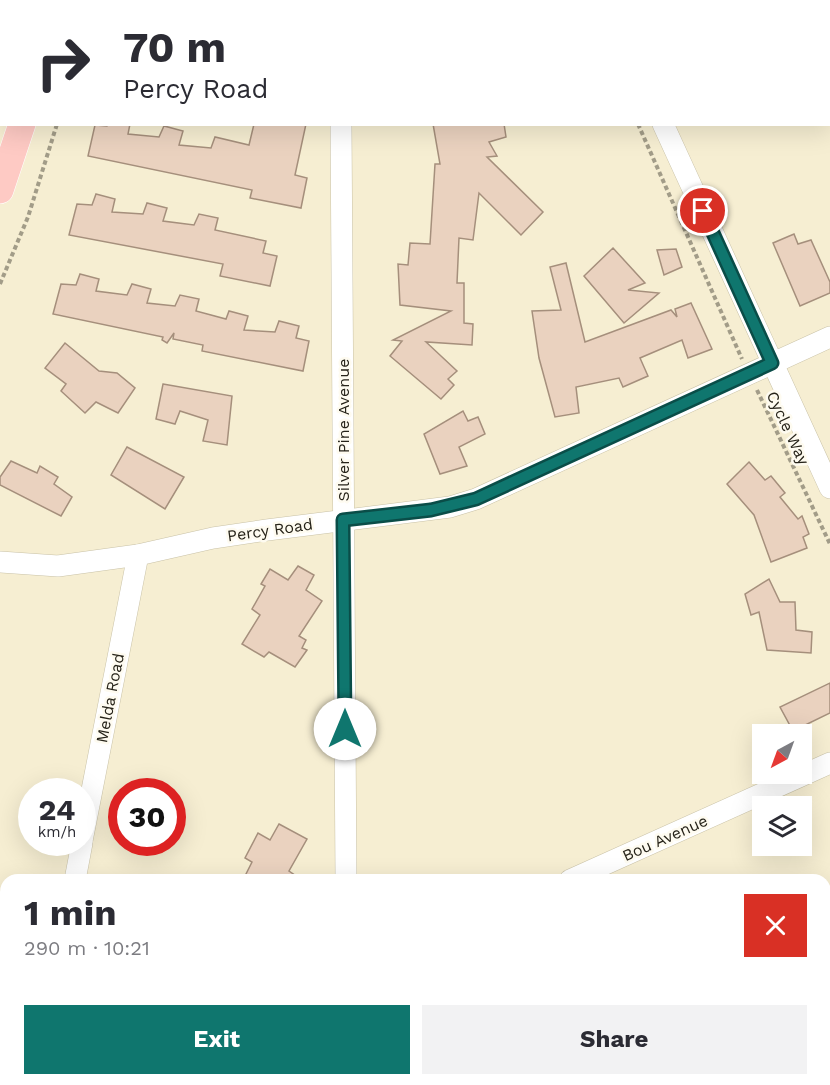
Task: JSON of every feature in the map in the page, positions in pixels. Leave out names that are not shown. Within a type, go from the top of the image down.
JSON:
[{"type":"main road","points":[[0,149],[8,126]]},
{"type":"main road","points":[[0,190],[21,126]]},
{"type":"street","name":"Silver Pine Avenue","points":[[341,126],[346,874]]},
{"type":"street","points":[[664,126],[830,488]]},
{"type":"street","name":"Percy Road","points":[[0,562],[58,566],[138,555],[213,538],[431,510],[476,499],[830,337]]},
{"type":"street","name":"Melda Road","points":[[94,778],[138,555]]},
{"type":"street","name":"Bou Avenue","points":[[583,874],[830,763]]},
{"type":"street","name":"Melda Road","points":[[76,874],[79,856]]},
{"type":"path","points":[[0,284],[28,217],[56,126]]},
{"type":"path","name":"Cycle Way","points":[[640,126],[749,374],[830,544]]},
{"type":"building","points":[[95,126],[130,126],[128,134],[159,137],[164,126],[183,131],[179,145],[211,148],[215,137],[249,145],[254,126],[306,126],[295,175],[307,178],[301,208],[250,198],[252,190],[88,156]]},
{"type":"building","points":[[433,126],[504,126],[506,137],[489,142],[497,156],[487,157],[543,212],[521,235],[479,193],[473,240],[459,238],[457,283],[464,283],[464,323],[473,324],[472,345],[426,342],[457,371],[448,379],[454,385],[441,399],[390,356],[402,341],[393,340],[451,311],[400,305],[398,264],[408,265],[410,243],[430,244],[435,164],[440,164]]},
{"type":"building","points":[[96,194],[115,199],[112,212],[143,214],[147,203],[167,208],[163,221],[194,225],[199,214],[218,218],[215,230],[266,241],[263,253],[277,256],[270,286],[220,276],[223,264],[69,235],[77,204],[92,205]]},
{"type":"building","points":[[794,234],[798,244],[811,240],[830,282],[830,293],[800,306],[773,243]]},
{"type":"building","points":[[613,248],[645,283],[628,290],[659,293],[624,323],[584,276]]},
{"type":"building","points":[[676,249],[682,267],[664,275],[657,250]]},
{"type":"building","points":[[566,263],[585,342],[671,310],[677,317],[675,309],[691,303],[712,349],[688,358],[682,340],[640,358],[648,376],[623,387],[619,378],[576,387],[579,413],[555,417],[539,358],[532,311],[561,310],[550,267]]},
{"type":"building","points":[[80,274],[99,279],[96,291],[127,295],[132,284],[151,289],[147,303],[175,306],[180,295],[199,299],[196,311],[226,319],[229,311],[248,316],[244,330],[275,332],[279,321],[299,326],[296,338],[309,341],[303,371],[202,351],[203,345],[173,339],[174,333],[167,343],[162,340],[163,337],[53,314],[61,284],[76,285]]},
{"type":"building","points":[[65,343],[99,371],[117,373],[135,388],[118,413],[96,402],[85,413],[61,391],[66,384],[45,368]]},
{"type":"building","points":[[163,384],[232,396],[227,445],[203,441],[208,420],[180,411],[175,424],[156,419]]},
{"type":"building","points":[[463,411],[468,421],[478,417],[485,434],[459,447],[467,466],[440,474],[424,434]]},
{"type":"building","points":[[127,447],[184,477],[165,509],[111,475]]},
{"type":"building","points":[[11,461],[37,473],[40,466],[58,477],[54,484],[72,497],[61,516],[0,485],[0,477]]},
{"type":"building","points":[[749,462],[765,480],[771,476],[785,493],[780,497],[798,519],[802,516],[809,534],[803,537],[807,548],[771,562],[754,515],[727,484]]},
{"type":"building","points":[[298,566],[314,575],[306,590],[322,601],[299,636],[306,640],[302,648],[307,650],[295,667],[269,652],[264,657],[242,644],[260,615],[252,609],[265,586],[261,584],[270,569],[288,580]]},
{"type":"building","points":[[769,579],[780,602],[795,602],[796,630],[812,632],[811,653],[767,650],[759,612],[751,615],[745,594]]},
{"type":"building","points":[[830,683],[830,713],[807,724],[789,724],[780,707]]},
{"type":"building","points":[[279,824],[307,839],[289,871],[293,874],[246,874],[252,862],[245,858],[258,833],[270,840]]},
{"type":"route","points":[[345,729],[343,520],[431,510],[476,499],[772,363],[703,211]]}]
